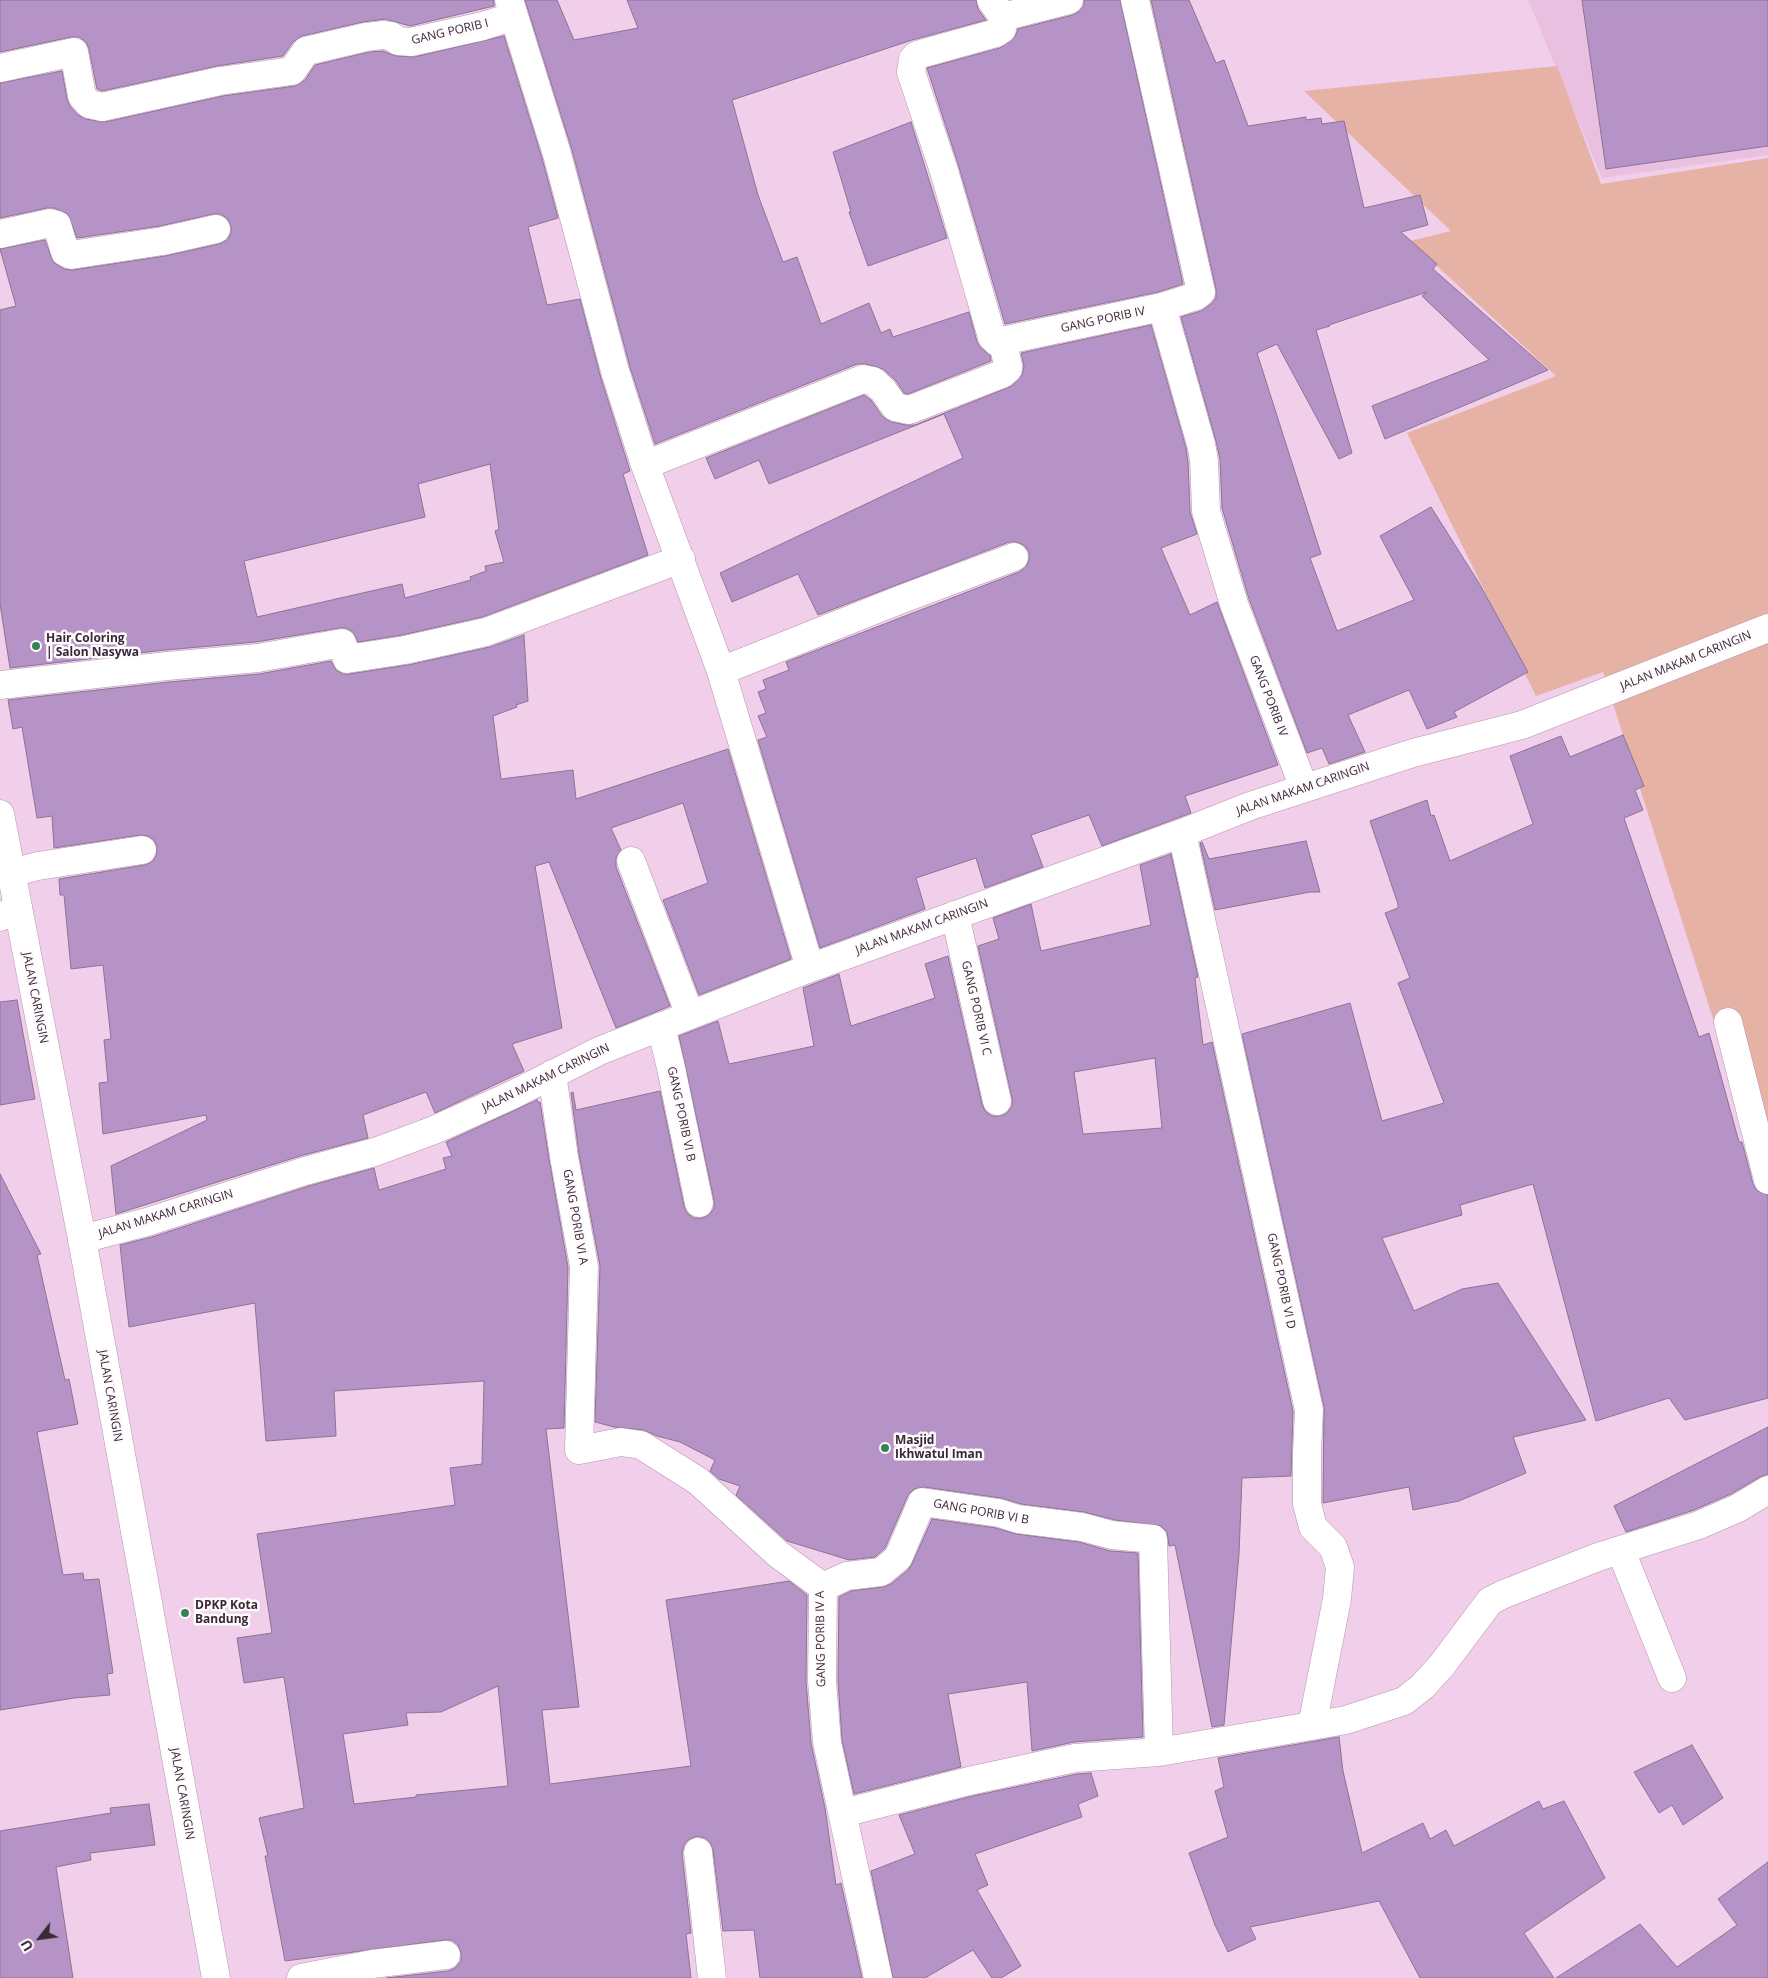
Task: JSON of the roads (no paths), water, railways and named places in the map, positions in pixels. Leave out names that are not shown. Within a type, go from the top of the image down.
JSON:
[{"type":"street","points":[[645,465],[863,379],[873,381],[895,407],[909,410],[1002,374],[1008,366],[1002,342],[997,342],[992,337],[944,171],[911,72],[913,59],[917,54],[996,33],[1002,28],[997,9],[1069,0]]},
{"type":"street","points":[[1135,0],[1201,292],[1196,296],[1162,307]]},
{"type":"street","points":[[511,8],[556,154],[615,371],[645,465],[721,671],[810,968]]},
{"type":"street","name":"GANG PORIB I","points":[[0,68],[74,52],[82,96],[89,104],[102,107],[220,82],[292,70],[306,51],[366,37],[390,36],[404,43],[483,26],[511,8]]},
{"type":"street","points":[[0,234],[50,223],[57,225],[65,252],[71,254],[163,240],[216,229]]},
{"type":"street","name":"GANG PORIB IV","points":[[1002,342],[1162,307],[1201,444],[1204,460],[1206,511],[1234,604],[1304,788]]},
{"type":"street","points":[[721,671],[1014,557]]},
{"type":"street","points":[[0,685],[167,666],[258,658],[342,643],[348,659],[405,650],[486,632],[681,559]]},
{"type":"street","name":"JALAN MAKAM CARINGIN","points":[[82,1238],[147,1222],[305,1171],[375,1152],[442,1126],[510,1096],[599,1051],[810,968],[1182,833],[1250,806],[1413,753],[1522,726],[1768,628]]},
{"type":"street","name":"JALAN CARINGIN","points":[[0,814],[11,873],[9,913],[82,1238],[216,1978]]},
{"type":"street","name":"GANG PORIB VI D","points":[[1182,833],[1309,1410],[1307,1504],[1314,1527],[1333,1547],[1340,1567],[1337,1599],[1312,1726]]},
{"type":"street","points":[[11,873],[38,866],[142,850]]},
{"type":"street","points":[[631,861],[690,1015]]},
{"type":"street","name":"GANG PORIB VI C","points":[[955,915],[997,1101]]},
{"type":"street","points":[[1728,1022],[1768,1180]]},
{"type":"street","name":"GANG PORIB VI B","points":[[660,1026],[672,1068],[699,1203]]},
{"type":"street","name":"GANG PORIB VI A","points":[[552,1074],[564,1157],[584,1266],[579,1450]]},
{"type":"street","name":"GANG PORIB IV A","points":[[579,1450],[620,1442],[641,1445],[698,1481],[778,1554],[823,1587],[822,1681],[827,1742],[878,1978]]},
{"type":"street","points":[[843,1813],[969,1781],[1087,1756],[1160,1752],[1357,1718],[1404,1701],[1422,1686],[1442,1665],[1490,1601],[1598,1557],[1699,1526],[1738,1508],[1768,1490]]},
{"type":"street","name":"GANG PORIB VI B","points":[[823,1587],[847,1576],[881,1572],[898,1558],[922,1502],[999,1512],[1018,1519],[1082,1527],[1112,1535],[1153,1539],[1160,1752]]},
{"type":"street","points":[[1620,1551],[1672,1678]]},
{"type":"street","points":[[698,1852],[712,1978]]},
{"type":"street","points":[[301,1978],[372,1964],[446,1954]]},
{"type":"place","name":"Hair Coloring | Salon Nasywa","points":[[36,646]]},
{"type":"place","name":"Masjid Ikhwatul Iman","points":[[885,1448]]},
{"type":"place","name":"DPKP Kota Bandung","points":[[185,1613]]}]
